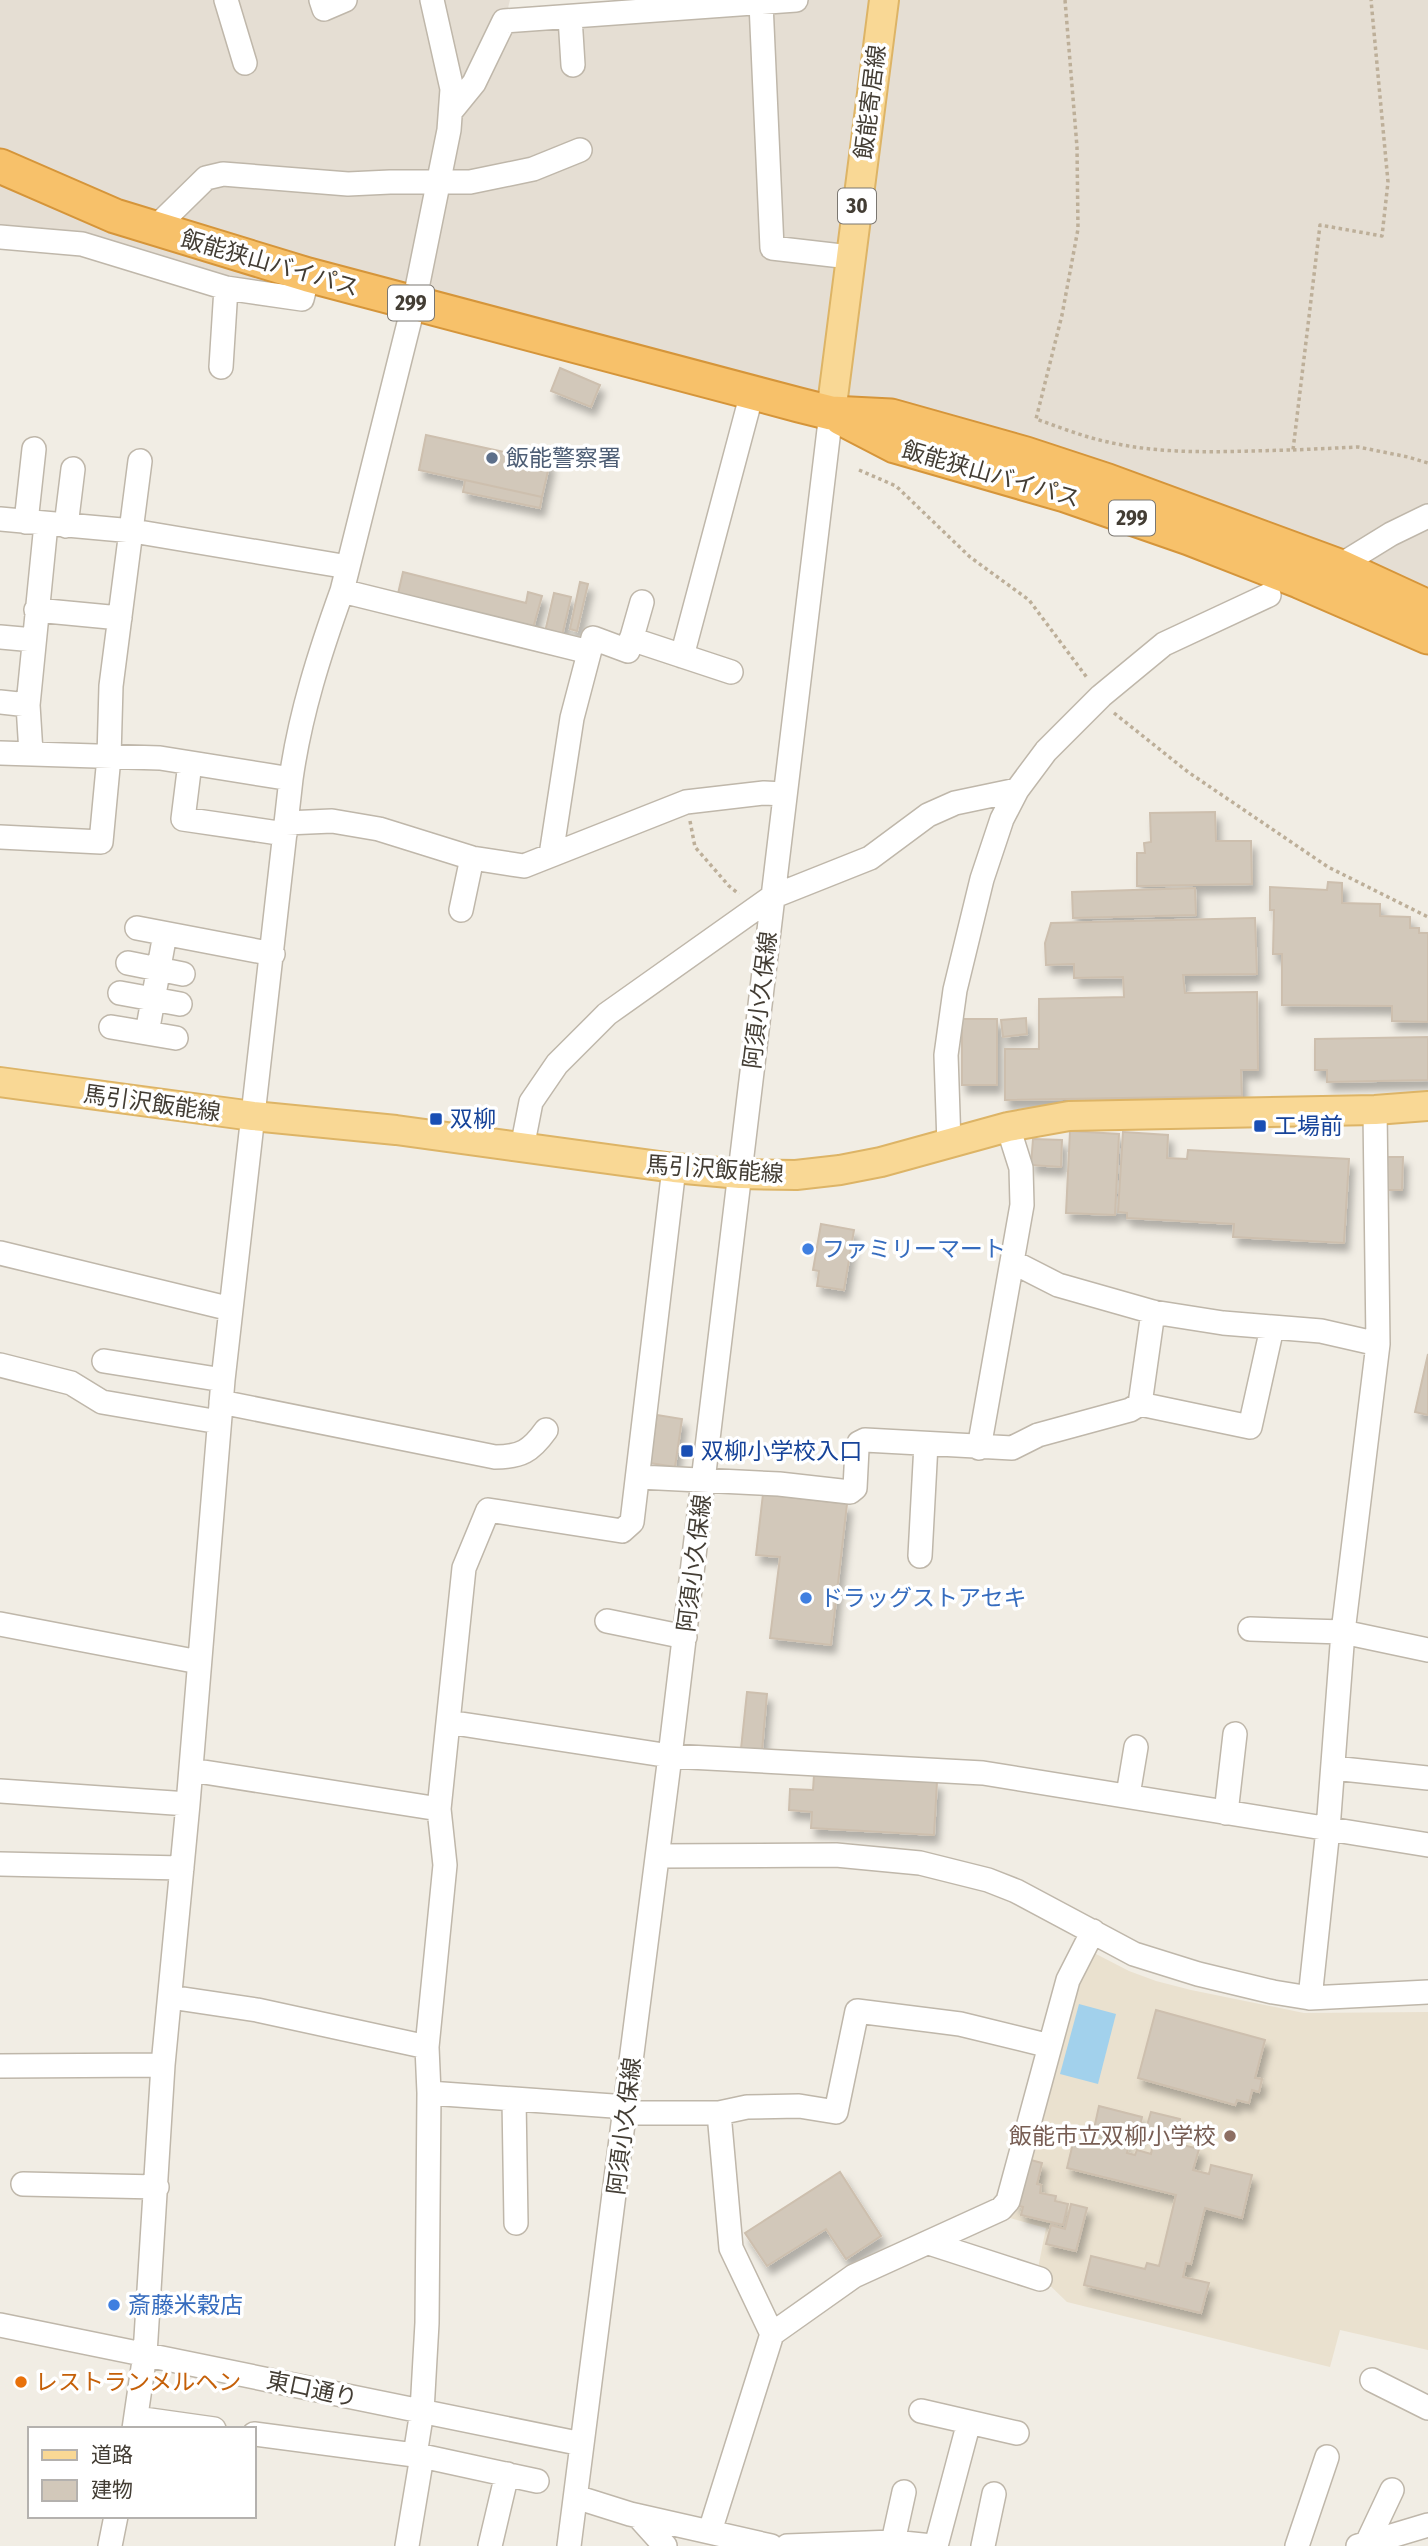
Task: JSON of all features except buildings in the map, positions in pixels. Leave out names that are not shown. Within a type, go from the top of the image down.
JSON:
[{"type":"highway","name":"飯能狭山バイパス","points":[[0,166],[154,229],[307,275],[831,413],[891,415],[1026,453],[1339,566],[1428,607]]},
{"type":"highway","name":"飯能狭山バイパス","points":[[831,413],[895,446],[1065,495],[1189,538],[1299,581],[1428,637]]},
{"type":"main road","name":"飯能寄居線","points":[[831,413],[884,0]]},
{"type":"main road","name":"馬引沢飯能線","points":[[0,1082],[253,1116],[396,1130],[674,1168],[740,1174],[796,1175],[881,1162],[1008,1127],[1069,1116],[1375,1110],[1428,1106]]},
{"type":"street","points":[[227,0],[245,63]]},
{"type":"street","points":[[321,0],[324,9],[345,0]]},
{"type":"street","points":[[182,2427],[135,2424],[145,2354],[163,2065],[191,1770],[221,1402],[297,738],[342,591],[414,303],[452,110],[452,89],[432,0]]},
{"type":"street","points":[[452,110],[474,83],[507,10],[570,17],[796,0]]},
{"type":"street","points":[[761,3],[772,247],[850,257]]},
{"type":"street","points":[[570,17],[573,65]]},
{"type":"street","points":[[154,229],[206,178],[223,174],[348,184],[390,181],[470,182],[534,169],[580,150]]},
{"type":"street","points":[[0,237],[82,244],[226,288],[302,299],[307,275]]},
{"type":"street","points":[[221,367],[226,288]]},
{"type":"street","points":[[682,656],[752,393]]},
{"type":"street","name":"阿須小久保線","points":[[569,2546],[704,1481],[740,1174],[764,902],[785,794],[831,413]]},
{"type":"street","points":[[31,753],[28,705],[46,524],[34,449]]},
{"type":"street","points":[[0,837],[101,842],[109,757],[111,687],[141,461]]},
{"type":"street","points":[[46,524],[72,469]]},
{"type":"street","points":[[1339,566],[1391,534],[1428,516]]},
{"type":"street","points":[[0,519],[133,531],[348,567]]},
{"type":"street","points":[[342,591],[589,652]]},
{"type":"street","points":[[949,1144],[946,1055],[955,990],[982,879],[1002,819],[1017,790],[1046,751],[1101,696],[1164,644],[1269,595]]},
{"type":"street","points":[[551,855],[572,718],[593,638],[628,651],[642,603]]},
{"type":"street","points":[[36,610],[120,618]]},
{"type":"street","points":[[0,637],[34,640]]},
{"type":"street","points":[[631,639],[731,672]]},
{"type":"street","points":[[0,702],[28,705]]},
{"type":"street","points":[[0,752],[160,758],[291,779]]},
{"type":"street","points":[[190,763],[183,819],[286,828],[332,821],[379,829],[472,858],[524,866],[686,802],[764,793],[785,794]]},
{"type":"street","points":[[522,1148],[531,1102],[558,1064],[607,1014],[764,902],[870,858],[928,815],[955,803],[1017,790]]},
{"type":"street","points":[[461,910],[472,858]]},
{"type":"street","points":[[137,928],[273,954]]},
{"type":"street","points":[[147,1033],[164,934]]},
{"type":"street","points":[[128,963],[183,974]]},
{"type":"street","points":[[120,993],[180,1004]]},
{"type":"street","points":[[111,1027],[176,1038]]},
{"type":"street","points":[[1310,1998],[1328,1829],[1343,1632],[1378,1344],[1375,1110]]},
{"type":"street","points":[[979,1448],[1023,1205],[1021,1168],[1008,1127]]},
{"type":"street","points":[[407,2546],[418,2456],[427,2323],[427,2047],[445,1865],[439,1809],[464,1568],[488,1510],[622,1531],[632,1522],[674,1168]]},
{"type":"street","points":[[0,1253],[231,1309]]},
{"type":"street","points":[[1013,1262],[1058,1285],[1153,1312],[1272,1328],[1321,1331],[1378,1344]]},
{"type":"street","points":[[1140,1404],[1153,1312]]},
{"type":"street","points":[[639,1477],[779,1484],[850,1492],[855,1488],[857,1449],[859,1443],[865,1440],[1012,1448],[1038,1435],[1130,1410],[1140,1404],[1250,1427],[1272,1328]]},
{"type":"street","points":[[104,1361],[221,1402],[495,1457],[514,1457],[535,1446],[546,1430]]},
{"type":"street","points":[[0,1365],[71,1383],[102,1402],[221,1402]]},
{"type":"street","points":[[920,1556],[926,1444]]},
{"type":"street","points":[[607,1621],[685,1637]]},
{"type":"street","points":[[0,1625],[199,1662]]},
{"type":"street","points":[[1250,1629],[1343,1632],[1428,1650]]},
{"type":"street","points":[[448,1722],[670,1756],[983,1773],[1428,1845]]},
{"type":"street","points":[[1226,1813],[1235,1734]]},
{"type":"street","points":[[1128,1796],[1136,1746]]},
{"type":"street","points":[[1333,1768],[1428,1778]]},
{"type":"street","points":[[191,1770],[439,1809]]},
{"type":"street","points":[[0,1791],[188,1804]]},
{"type":"street","points":[[658,1856],[836,1854],[920,1864],[988,1880],[1016,1891],[1134,1954],[1198,1974],[1310,1998],[1428,1992]]},
{"type":"street","points":[[0,1864],[182,1868]]},
{"type":"street","points":[[710,2531],[772,2333],[855,2276],[1001,2209],[1008,2201],[1068,1980],[1093,1931]]},
{"type":"street","points":[[170,1997],[257,2010],[427,2047]]},
{"type":"street","points":[[429,2093],[626,2110],[719,2113],[760,2106],[799,2106],[836,2112],[858,2011],[960,2024],[1050,2046]]},
{"type":"street","points":[[0,2066],[163,2065]]},
{"type":"street","points":[[514,2099],[516,2223]]},
{"type":"street","points":[[719,2113],[731,2248],[772,2333]]},
{"type":"street","points":[[23,2184],[157,2187]]},
{"type":"street","points":[[929,2242],[1040,2279]]},
{"type":"street","name":"東口通り","points":[[0,2325],[582,2444]]},
{"type":"street","points":[[1372,2380],[1428,2408]]},
{"type":"street","points":[[921,2411],[1017,2433]]},
{"type":"street","points":[[787,2546],[893,2542],[934,2546],[969,2422]]},
{"type":"street","points":[[256,2434],[418,2456],[537,2481]]},
{"type":"street","points":[[1297,2546],[1327,2457]]},
{"type":"street","points":[[490,2546],[507,2474]]},
{"type":"street","points":[[1363,2544],[1392,2490]]},
{"type":"street","points":[[893,2542],[904,2492]]},
{"type":"street","points":[[983,2546],[994,2494]]},
{"type":"street","points":[[576,2497],[638,2516],[771,2546]]},
{"type":"street","points":[[638,2516],[665,2546]]},
{"type":"street","points":[[110,2546],[116,2518]]},
{"type":"street","points":[[1363,2544],[1428,2525]]},
{"type":"path","points":[[1065,0],[1077,147],[1078,229],[1062,314],[1035,419],[1107,442],[1159,450],[1200,452],[1358,447],[1428,463]]},
{"type":"path","points":[[1293,450],[1320,225],[1382,236],[1388,182],[1371,0]]},
{"type":"path","points":[[859,470],[896,486],[970,557],[1029,600],[1117,716],[1188,772],[1328,867],[1428,917]]},
{"type":"path","points":[[686,802],[695,847],[729,886],[764,902]]},
{"type":"shaded area","points":[[0,0],[510,0],[505,20],[794,0],[1428,0],[1428,623],[1291,564],[308,275],[302,299],[0,237]]},
{"type":"shaded area","name":"飯能市立双柳小学校","points":[[1096,1954],[1156,1981],[1304,2013],[1428,2012],[1428,2350],[1340,2330],[1330,2367],[1067,2302],[1037,2273],[1046,2228],[1010,2218],[1073,1981],[1089,1956]]},
{"type":"water","points":[[1079,2004],[1116,2014],[1098,2084],[1060,2074]]},
{"type":"place","name":"飯能警察署","points":[[492,458]]},
{"type":"place","name":"双柳","points":[[436,1119]]},
{"type":"place","name":"工場前","points":[[1260,1126]]},
{"type":"place","name":"ファミリーマート","points":[[808,1249]]},
{"type":"place","name":"双柳小学校入口","points":[[687,1451]]},
{"type":"place","name":"ドラッグストアセキ","points":[[806,1598]]},
{"type":"place","name":"飯能市立双柳小学校","points":[[1230,2136]]},
{"type":"place","name":"斎藤米穀店","points":[[114,2305]]},
{"type":"place","name":"レストランメルヘン","points":[[21,2382]]}]
